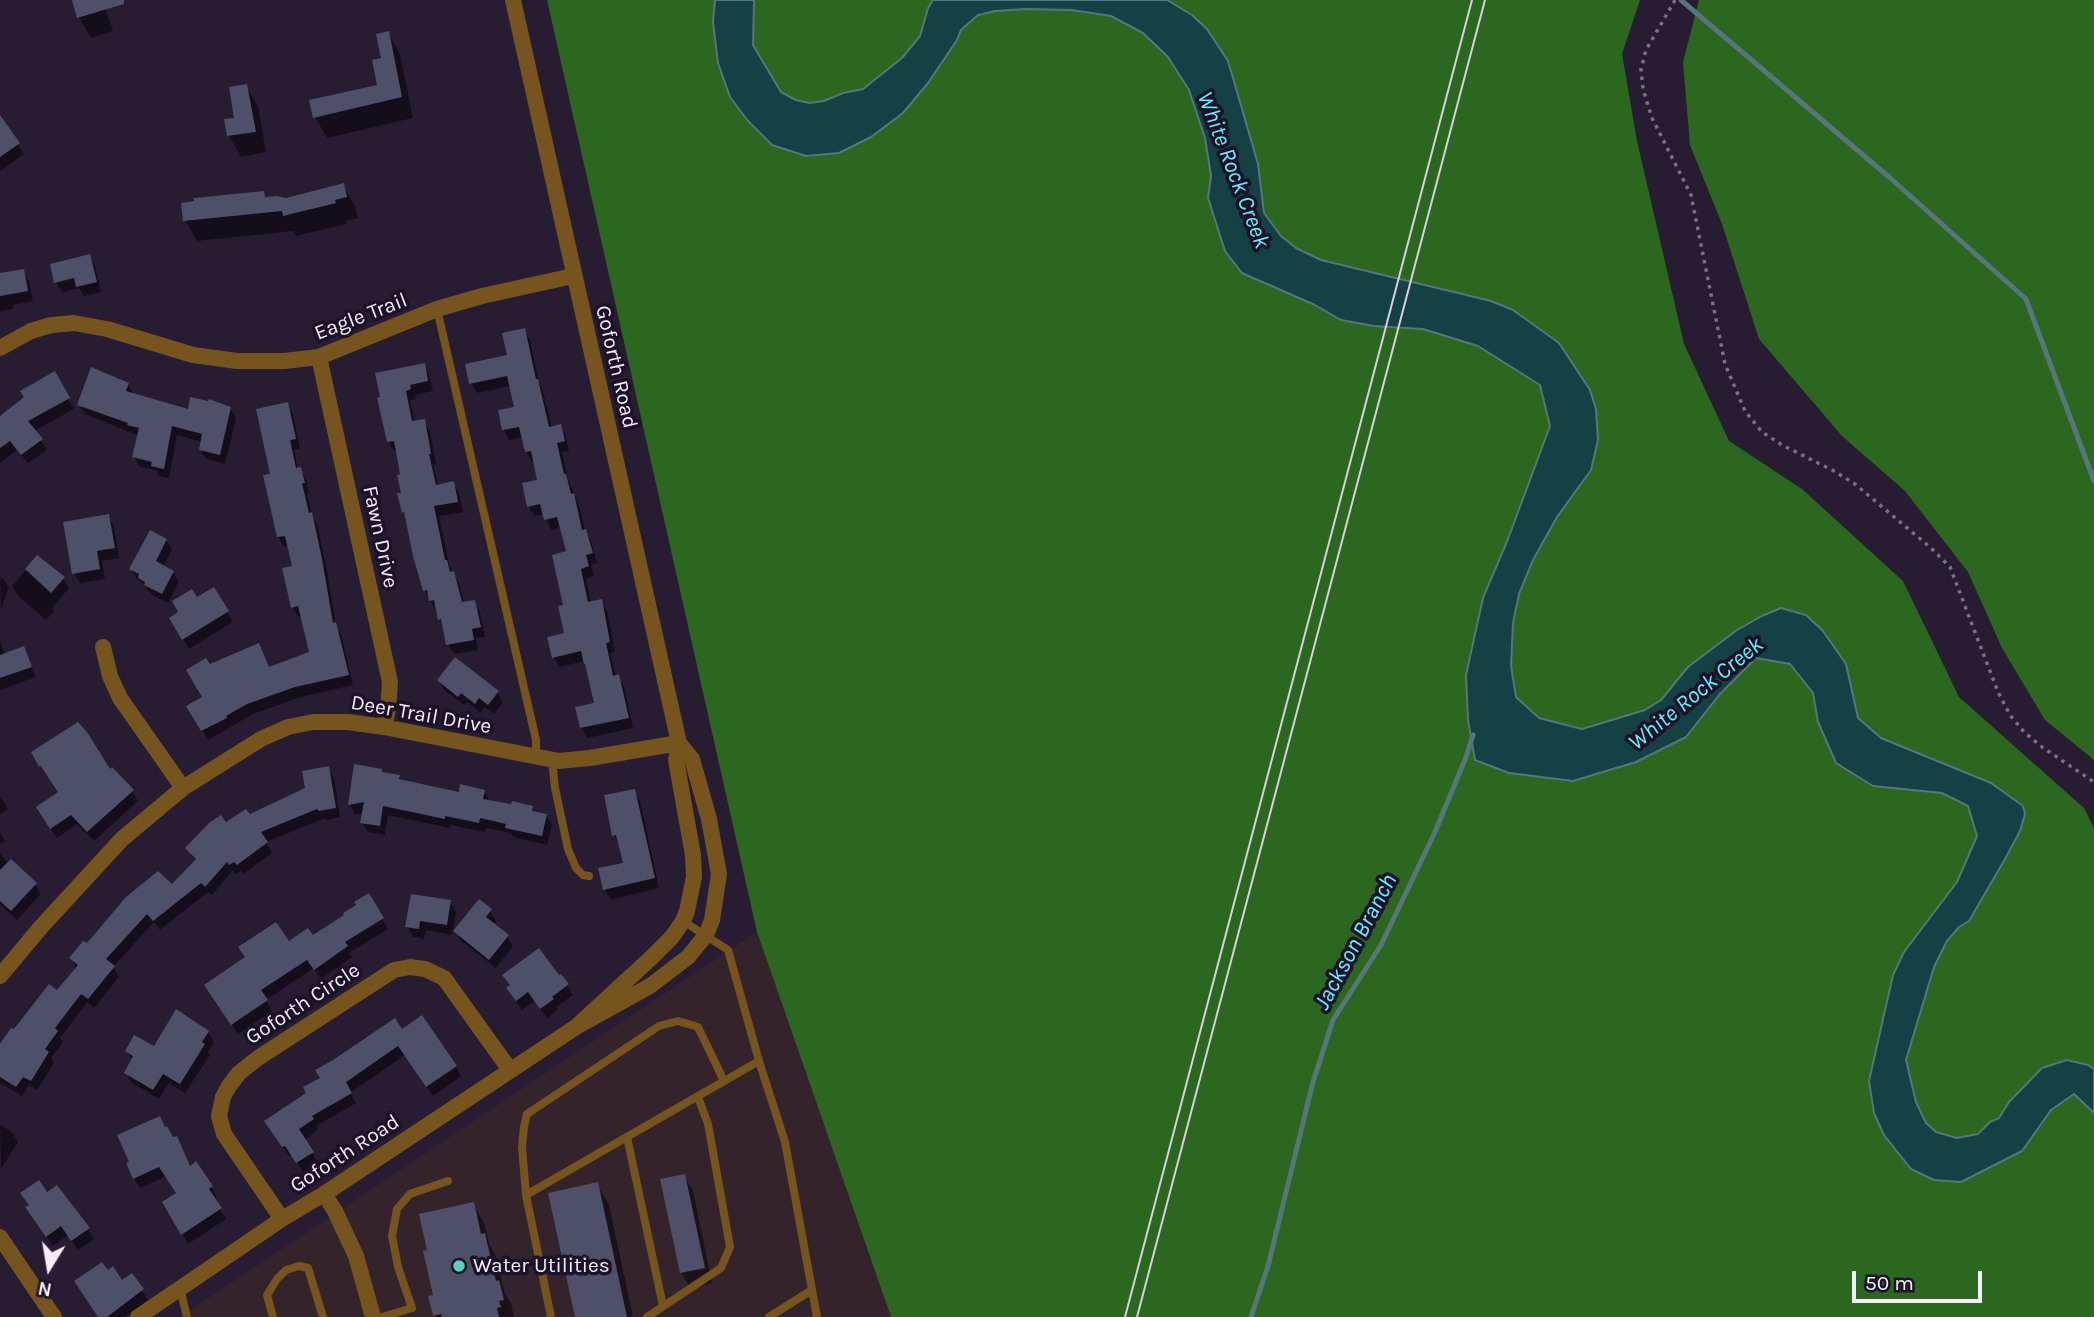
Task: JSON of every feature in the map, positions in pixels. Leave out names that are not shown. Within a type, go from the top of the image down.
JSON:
[{"type":"street","name":"Goforth Road","points":[[513,0],[679,743],[676,760],[693,855],[694,877],[683,921],[672,937],[651,958],[576,1027]]},
{"type":"street","name":"Eagle Trail","points":[[0,348],[31,331],[51,325],[74,323],[107,329],[193,355],[237,361],[284,361],[319,357],[438,309],[482,296],[573,276]]},
{"type":"street","name":"Fawn Drive","points":[[319,357],[390,682],[384,726]]},
{"type":"street","points":[[103,647],[110,676],[120,698],[183,788]]},
{"type":"street","name":"Deer Trail Drive","points":[[3,967],[122,839],[183,788],[261,739],[288,727],[313,722],[384,726],[544,759],[590,758],[679,743]]},
{"type":"street","name":"Goforth Road","points":[[138,1317],[282,1219],[576,1027],[650,986],[688,957],[706,935],[712,920],[719,874],[709,820],[692,759],[679,743]]},
{"type":"street","name":"Goforth Circle","points":[[282,1219],[224,1134],[219,1116],[223,1097],[229,1086],[239,1073],[258,1058],[394,970],[410,967],[444,978],[510,1070]]},
{"type":"street","points":[[324,1194],[356,1256],[373,1317]]},
{"type":"street","points":[[0,1237],[54,1317]]},
{"type":"lane","points":[[438,309],[536,740],[555,788],[568,849],[576,868],[583,875],[589,876]]},
{"type":"lane","points":[[683,921],[729,950],[785,1142],[817,1317]]},
{"type":"lane","points":[[551,1317],[526,1195],[522,1147],[527,1114],[659,1026],[678,1021],[698,1027],[724,1082]]},
{"type":"lane","points":[[526,1195],[760,1061]]},
{"type":"lane","points":[[647,1317],[721,1268],[730,1247],[708,1124],[698,1097]]},
{"type":"lane","points":[[627,1138],[663,1306]]},
{"type":"lane","points":[[382,1317],[413,1313],[398,1267],[392,1236],[397,1209],[410,1194],[448,1181]]},
{"type":"lane","points":[[273,1317],[267,1295],[286,1270],[299,1266],[308,1268],[323,1317]]},
{"type":"lane","points":[[180,1288],[187,1317]]},
{"type":"lane","points":[[770,1317],[813,1290]]},
{"type":"path","points":[[1675,0],[1646,50],[1641,69],[1643,89],[1652,118],[1691,195],[1724,364],[1745,411],[1762,432],[1854,484],[1950,567],[1998,692],[2010,715],[2024,732],[2042,747],[2094,782]]},
{"type":"shaded area","points":[[757,932],[891,1317],[180,1317]]},
{"type":"green space","points":[[547,0],[1640,0],[1622,54],[1637,141],[1684,344],[1729,441],[1802,489],[1903,581],[1959,697],[2084,808],[2094,828],[2094,1317],[891,1317],[757,932]]},
{"type":"green space","points":[[1699,0],[2094,0],[2094,760],[2045,720],[2002,648],[1968,572],[1905,491],[1842,436],[1759,339],[1722,224],[1690,145],[1683,62]]},
{"type":"water","name":"White Rock Creek","points":[[715,0],[754,0],[753,45],[781,92],[809,103],[863,89],[902,58],[920,36],[933,0],[1167,0],[1192,15],[1207,29],[1228,61],[1258,164],[1264,213],[1281,236],[1296,248],[1321,260],[1491,301],[1513,310],[1559,343],[1590,390],[1596,409],[1598,440],[1591,470],[1557,517],[1533,560],[1519,594],[1513,623],[1511,666],[1516,697],[1539,718],[1582,729],[1645,710],[1661,700],[1688,667],[1737,630],[1762,616],[1781,608],[1806,615],[1823,631],[1846,664],[1858,718],[1881,738],[1991,783],[2023,806],[2025,814],[2020,831],[1969,921],[1959,927],[1947,941],[1934,967],[1906,1060],[1916,1102],[1926,1123],[1936,1132],[1957,1138],[1978,1134],[1990,1122],[1999,1118],[2009,1102],[2042,1068],[2067,1060],[2094,1069],[2094,1113],[2074,1094],[2051,1110],[2022,1151],[1961,1182],[1934,1180],[1911,1169],[1884,1135],[1874,1113],[1869,1081],[1893,975],[1904,952],[1957,882],[1977,836],[1968,806],[1942,793],[1873,786],[1836,763],[1818,722],[1813,693],[1790,664],[1756,658],[1720,694],[1686,737],[1636,762],[1573,781],[1509,773],[1475,760],[1468,720],[1466,675],[1483,598],[1550,426],[1540,385],[1478,346],[1423,329],[1374,326],[1341,320],[1315,305],[1242,273],[1225,251],[1208,198],[1211,176],[1205,138],[1189,90],[1168,57],[1143,33],[1111,16],[1072,10],[1026,9],[978,15],[961,30],[928,83],[903,113],[871,137],[839,153],[806,156],[772,145],[748,121],[730,97],[718,63],[713,22]]},
{"type":"building","points":[[72,0],[124,0],[124,4],[77,18]]},
{"type":"building","points":[[389,31],[402,97],[313,118],[309,100],[377,85],[372,60],[381,58],[376,34]]},
{"type":"building","points":[[247,84],[256,132],[227,136],[224,119],[234,118],[229,87]]},
{"type":"building","points":[[0,115],[20,143],[0,157]]},
{"type":"building","points":[[344,183],[347,197],[335,200],[336,203],[283,216],[282,211],[183,221],[181,203],[194,201],[194,198],[264,191],[265,197],[286,198]]},
{"type":"building","points":[[90,254],[97,282],[76,287],[74,278],[54,283],[50,264]]},
{"type":"building","points":[[24,269],[28,291],[0,296],[0,273]]},
{"type":"building","points":[[525,328],[549,427],[561,424],[565,441],[557,443],[564,474],[571,494],[574,493],[582,530],[586,529],[593,553],[586,555],[589,566],[581,569],[588,602],[602,599],[610,642],[606,643],[613,676],[619,674],[629,718],[580,728],[575,707],[594,703],[581,651],[552,658],[547,637],[564,633],[558,606],[563,605],[552,555],[566,551],[557,517],[544,520],[540,504],[527,507],[522,483],[537,480],[531,451],[525,452],[519,427],[502,430],[498,410],[514,407],[507,376],[469,384],[465,364],[507,355],[502,333]]},
{"type":"building","points":[[425,363],[428,381],[410,385],[411,389],[406,391],[412,421],[425,419],[436,485],[454,481],[458,502],[434,506],[445,560],[450,572],[454,571],[462,602],[475,600],[481,627],[472,629],[474,640],[446,645],[434,600],[429,601],[427,590],[423,591],[413,556],[404,512],[402,513],[397,493],[401,493],[397,475],[400,474],[394,441],[387,442],[377,398],[380,397],[375,373]]},
{"type":"building","points":[[91,367],[129,383],[126,391],[188,409],[190,397],[209,399],[231,407],[220,455],[199,450],[202,434],[172,426],[164,469],[151,466],[152,462],[132,457],[139,428],[77,405]]},
{"type":"building","points":[[55,371],[70,398],[28,421],[43,439],[21,455],[10,441],[0,448],[0,416],[24,397],[20,391]]},
{"type":"building","points":[[288,402],[296,439],[290,440],[296,468],[301,467],[305,483],[302,483],[309,513],[312,512],[333,623],[336,622],[349,675],[295,687],[247,704],[201,731],[186,706],[202,697],[186,670],[206,658],[210,664],[259,643],[269,667],[309,652],[298,606],[291,608],[282,568],[292,566],[285,536],[277,537],[263,475],[270,474],[256,409]]},
{"type":"building","points":[[109,514],[115,548],[97,551],[100,569],[72,574],[63,522]]},
{"type":"building","points":[[150,530],[167,539],[156,561],[174,571],[162,594],[144,585],[145,582],[138,578],[139,574],[129,569]]},
{"type":"building","points":[[37,555],[65,577],[51,593],[25,569]]},
{"type":"building","points":[[214,587],[229,611],[182,640],[169,618],[178,612],[172,601],[192,589],[197,597]]},
{"type":"building","points":[[24,646],[32,667],[0,678],[0,655]]},
{"type":"building","points":[[455,657],[499,691],[488,705],[479,698],[475,704],[461,693],[458,697],[437,680]]},
{"type":"building","points":[[78,722],[110,769],[112,767],[134,790],[87,832],[71,815],[50,829],[36,807],[58,792],[31,752]]},
{"type":"building","points":[[354,764],[400,775],[399,779],[459,792],[460,784],[485,790],[483,799],[533,806],[532,811],[547,814],[542,836],[505,828],[506,824],[480,818],[479,823],[445,816],[445,819],[383,806],[380,826],[360,823],[364,802],[348,805]]},
{"type":"building","points":[[329,766],[336,808],[319,811],[317,809],[261,832],[268,842],[237,865],[234,862],[229,865],[227,862],[205,887],[201,883],[153,921],[147,914],[106,959],[115,966],[88,999],[81,994],[55,1028],[58,1031],[45,1049],[49,1052],[31,1081],[23,1077],[16,1087],[0,1077],[0,1044],[11,1028],[14,1029],[49,984],[57,990],[78,965],[69,958],[83,941],[87,943],[126,897],[158,871],[172,884],[196,859],[185,848],[209,823],[221,815],[226,822],[246,809],[250,814],[305,788],[302,771]]},
{"type":"building","points":[[635,789],[655,878],[603,890],[598,868],[623,863],[616,835],[612,836],[604,795]]},
{"type":"building","points":[[11,859],[37,883],[11,911],[0,901],[0,870]]},
{"type":"building","points":[[369,893],[384,918],[345,942],[348,946],[314,970],[307,960],[261,990],[268,1000],[231,1025],[204,985],[245,957],[238,947],[276,922],[289,941],[308,928],[313,935],[344,915],[343,913],[356,905],[354,902]]},
{"type":"building","points":[[411,894],[451,900],[447,925],[420,921],[419,929],[405,927]]},
{"type":"building","points":[[479,899],[492,909],[486,917],[509,935],[489,960],[453,931]]},
{"type":"building","points":[[539,948],[569,984],[540,1009],[528,992],[516,1001],[506,988],[510,985],[502,975]]},
{"type":"building","points":[[176,1009],[209,1031],[202,1042],[205,1044],[180,1084],[163,1074],[153,1090],[124,1073],[133,1056],[125,1051],[134,1035],[154,1046]]},
{"type":"building","points":[[422,1015],[457,1066],[426,1087],[398,1046],[346,1082],[352,1093],[312,1116],[314,1119],[299,1129],[314,1152],[296,1163],[264,1121],[306,1093],[303,1087],[320,1078],[315,1070],[395,1018],[402,1029]]},
{"type":"building","points":[[160,1116],[173,1137],[177,1136],[190,1166],[196,1161],[213,1186],[209,1189],[222,1208],[181,1235],[162,1202],[176,1193],[159,1167],[133,1179],[117,1135]]},
{"type":"building","points":[[685,1174],[705,1268],[680,1273],[660,1179]]},
{"type":"building","points":[[39,1180],[47,1192],[57,1185],[90,1228],[71,1241],[61,1226],[46,1237],[25,1207],[29,1205],[20,1193]]},
{"type":"building","points":[[598,1182],[627,1317],[575,1317],[548,1193]]},
{"type":"building","name":"Water Utilities","points":[[474,1202],[481,1234],[485,1233],[496,1281],[499,1280],[504,1300],[499,1301],[499,1317],[442,1317],[441,1314],[433,1316],[428,1296],[433,1295],[423,1251],[427,1250],[419,1214]]},
{"type":"building","points":[[102,1262],[108,1270],[113,1266],[122,1280],[132,1273],[144,1289],[107,1317],[98,1317],[74,1281]]},
{"type":"waterway","points":[[1681,0],[1889,177],[2026,299],[2094,481]]},
{"type":"waterway","name":"Jackson Branch","points":[[1251,1317],[1268,1266],[1313,1082],[1333,1020],[1381,945],[1435,832],[1473,735]]},
{"type":"tram line","points":[[1125,1317],[1472,0]]},
{"type":"tram line","points":[[1137,1317],[1485,0]]},
{"type":"place","name":"Water Utilities","points":[[459,1266]]}]
